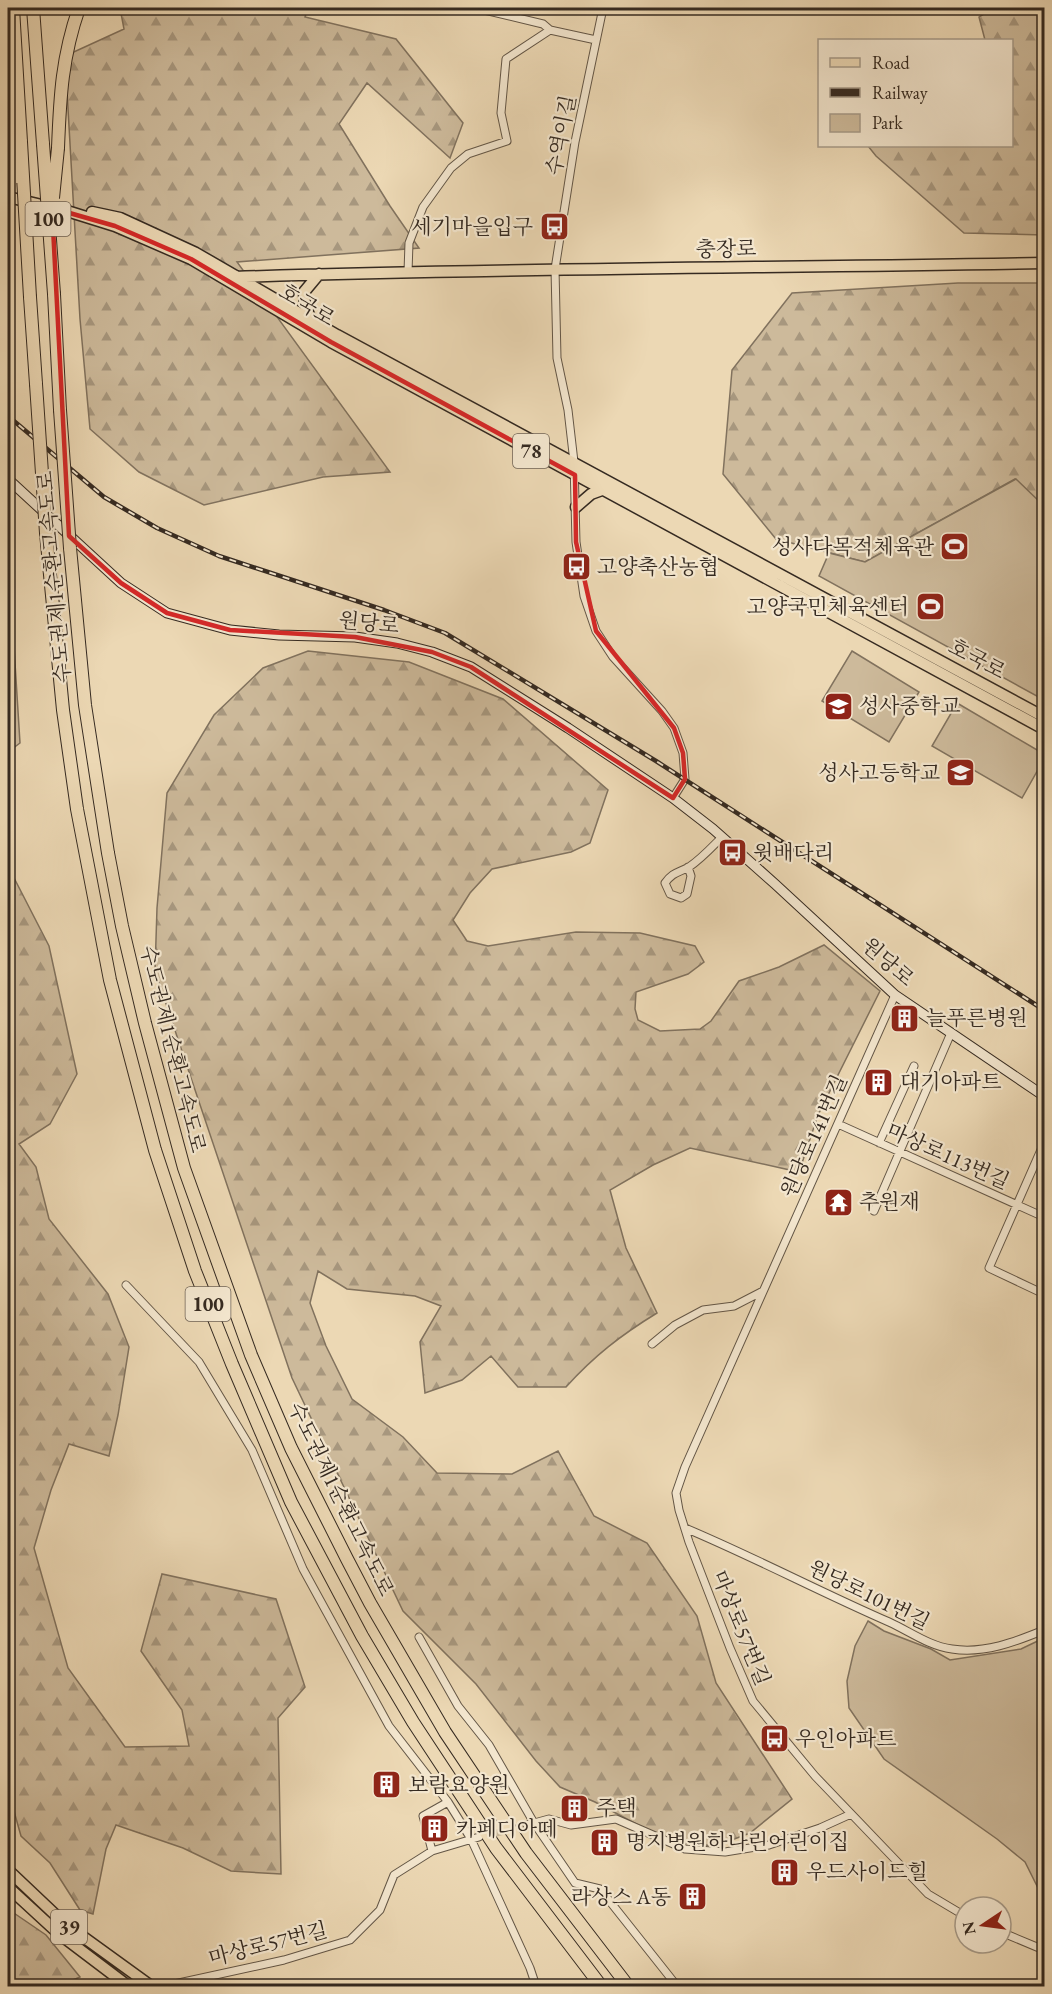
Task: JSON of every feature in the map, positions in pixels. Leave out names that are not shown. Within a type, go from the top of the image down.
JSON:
[{"type":"highway","name":"수도권제1순환고속도로","points":[[13,8],[13,141],[25,214],[46,533],[63,710],[76,809],[110,980],[155,1150],[195,1271],[232,1364],[291,1502],[362,1636],[413,1722],[491,1840],[601,1986]]},
{"type":"highway","name":"수도권제1순환고속도로","points":[[33,8],[70,548],[85,705],[122,926],[184,1168],[251,1355],[291,1448],[370,1603],[445,1732],[526,1853],[628,1986]]},
{"type":"highway","points":[[49,235],[58,148],[62,70],[79,8]]},
{"type":"main road","name":"호국로","points":[[8,191],[120,218],[196,253],[311,320],[1044,717]]},
{"type":"main road","name":"호국로","points":[[8,197],[67,211],[115,226],[191,259],[331,342],[1044,729]]},
{"type":"main road","name":"충장로","points":[[222,277],[555,269],[1044,263]]},
{"type":"main road","points":[[311,320],[305,305],[304,292],[319,274]]},
{"type":"main road","name":"원당로","points":[[8,479],[121,583],[167,614],[230,630],[279,635],[355,637],[397,643],[432,652],[471,667],[673,798],[722,837],[895,994],[1044,1096]]},
{"type":"main road","points":[[576,507],[591,494],[602,490]]},
{"type":"main road","name":"39","points":[[8,1870],[64,1923],[151,1986]]},
{"type":"main road","name":"39","points":[[8,1887],[58,1933],[128,1986]]},
{"type":"street","points":[[476,8],[543,24],[550,30],[596,40]]},
{"type":"street","name":"수역이길","points":[[555,269],[573,154],[603,8]]},
{"type":"street","points":[[408,272],[410,243],[423,207],[452,168],[468,153],[507,141],[501,113],[506,59],[550,30]]},
{"type":"street","points":[[555,269],[557,357],[568,410],[574,462],[576,542],[584,596],[596,631],[613,657],[662,711],[674,728],[683,753],[685,779],[673,798]]},
{"type":"street","points":[[688,867],[691,876],[687,894],[681,898],[670,894],[665,884],[671,875],[688,867],[722,837]]},
{"type":"street","name":"원당로141번길","points":[[685,1528],[676,1493],[686,1467],[895,994]]},
{"type":"street","points":[[874,1210],[951,1033]]},
{"type":"street","points":[[879,1143],[914,1066]]},
{"type":"street","name":"마상로113번길","points":[[838,1124],[1044,1217]]},
{"type":"street","points":[[1044,1143],[989,1268],[1044,1294]]},
{"type":"street","points":[[126,1286],[199,1362],[252,1450],[303,1569],[389,1726],[448,1802],[471,1839],[536,1986]]},
{"type":"street","points":[[652,1344],[675,1324],[703,1310],[734,1306],[763,1291]]},
{"type":"street","name":"원당로101번길","points":[[685,1528],[832,1595],[925,1641],[950,1649],[979,1650],[1019,1640],[1044,1630]]},
{"type":"street","name":"마상로57번길","points":[[685,1528],[730,1648],[753,1701],[815,1776],[851,1814],[928,1894],[953,1909]]},
{"type":"street","points":[[419,1637],[458,1706],[489,1745],[530,1824],[575,1883],[600,1889],[677,1986]]},
{"type":"street","points":[[432,1851],[423,1816],[448,1802]]},
{"type":"street","points":[[530,1824],[549,1819],[571,1825],[616,1819],[686,1849],[725,1852],[769,1845],[820,1828],[851,1814]]},
{"type":"street","name":"마상로57번길","points":[[165,1986],[284,1960],[350,1940],[380,1910],[394,1875],[432,1851],[479,1837]]},
{"type":"street","points":[[1013,1937],[1044,1950]]},
{"type":"highlighted area","points":[[52,208],[115,226],[191,259],[331,342],[575,475],[576,542],[596,631],[674,728],[683,753],[685,779],[673,798],[471,667],[432,652],[355,637],[230,630],[167,613],[121,583],[69,536]]},
{"type":"green space","points":[[120,8],[236,8],[238,11],[239,8],[308,8],[305,17],[396,39],[463,123],[450,158],[367,83],[339,124],[419,248],[237,262],[390,472],[323,477],[204,505],[139,472],[90,429],[80,319],[65,56],[124,29]]},
{"type":"green space","points":[[993,8],[1044,8],[1044,235],[964,233],[876,156],[869,147],[1013,147],[1013,39],[985,39],[979,17]]},
{"type":"green space","points":[[958,283],[1044,283],[1044,506],[1015,479],[865,562],[776,539],[723,474],[732,370],[792,293]]},
{"type":"green space","points":[[1016,479],[1044,506],[1044,700],[819,576],[829,553],[865,562]]},
{"type":"green space","points":[[8,551],[20,743],[8,752]]},
{"type":"green space","points":[[308,651],[409,662],[503,699],[608,790],[590,843],[571,852],[492,869],[470,893],[453,920],[467,941],[488,946],[576,932],[640,933],[695,946],[704,962],[688,974],[636,992],[635,1009],[638,1020],[660,1031],[700,1029],[711,1021],[739,981],[779,967],[824,945],[880,991],[818,1115],[799,1172],[690,1148],[653,1165],[610,1190],[626,1248],[657,1313],[608,1347],[566,1387],[518,1387],[491,1356],[462,1380],[425,1393],[420,1342],[441,1306],[415,1296],[347,1289],[318,1271],[310,1303],[326,1346],[352,1399],[403,1437],[437,1473],[512,1474],[558,1451],[594,1516],[647,1543],[697,1616],[716,1683],[792,1799],[750,1833],[716,1846],[670,1842],[595,1802],[560,1787],[536,1761],[476,1684],[403,1611],[292,1378],[155,971],[157,908],[167,793],[214,715],[263,668]]},
{"type":"green space","points":[[852,651],[919,692],[889,742],[822,701]]},
{"type":"green space","points":[[957,703],[1044,754],[1044,759],[1022,798],[932,746]]},
{"type":"green space","points":[[11,872],[49,946],[77,1074],[50,1124],[19,1144],[36,1167],[49,1219],[108,1294],[129,1347],[109,1456],[69,1444],[51,1490],[34,1548],[68,1668],[125,1747],[189,1746],[182,1710],[141,1651],[162,1574],[276,1599],[305,1687],[278,1718],[281,1874],[231,1871],[183,1848],[116,1825],[106,1849],[93,1914],[80,1910],[50,1863],[21,1836],[8,1790],[8,873]]},
{"type":"green space","points":[[868,1621],[884,1631],[931,1649],[950,1660],[1021,1649],[1044,1638],[1044,1892],[1038,1888],[1025,1862],[997,1839],[884,1759],[849,1708],[847,1681],[855,1646]]},
{"type":"green space","points":[[8,1909],[46,1935],[80,1977],[59,1986],[8,1986]]},
{"type":"tunnel","points":[[485,1836],[527,1825]]},
{"type":"railway","points":[[8,416],[104,497],[157,528],[219,556],[384,610],[445,633],[656,761],[1044,1010]]},
{"type":"place","name":"세기마을입구","points":[[554,227]]},
{"type":"place","name":"성사다목적체육관","points":[[955,547]]},
{"type":"place","name":"고양축산농협","points":[[576,567]]},
{"type":"place","name":"고양국민체육센터","points":[[930,607]]},
{"type":"place","name":"성사중학교","points":[[838,706]]},
{"type":"place","name":"성사고등학교","points":[[961,773]]},
{"type":"place","name":"윗배다리","points":[[732,853]]},
{"type":"place","name":"늘푸른병원","points":[[905,1018]]},
{"type":"place","name":"대기아파트","points":[[879,1082]]},
{"type":"place","name":"추원재","points":[[838,1202]]},
{"type":"place","name":"우인아파트","points":[[774,1739]]},
{"type":"place","name":"보람요양원","points":[[387,1785]]},
{"type":"place","name":"주택","points":[[575,1808]]},
{"type":"place","name":"카페디아떼","points":[[435,1829]]},
{"type":"place","name":"명지병원하나린어린이집","points":[[605,1842]]},
{"type":"place","name":"우드사이드힐","points":[[785,1872]]},
{"type":"place","name":"라상스 A동","points":[[692,1897]]}]
